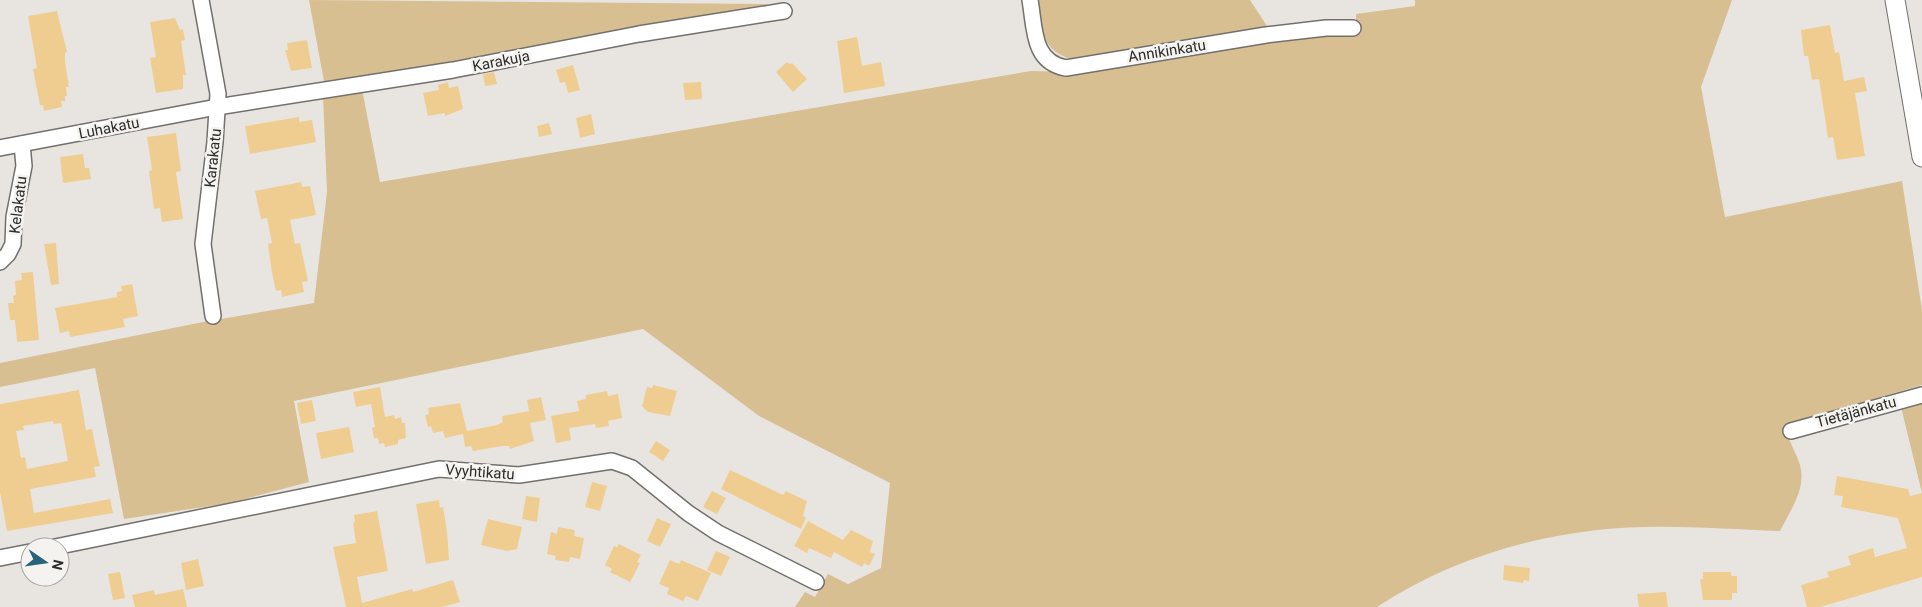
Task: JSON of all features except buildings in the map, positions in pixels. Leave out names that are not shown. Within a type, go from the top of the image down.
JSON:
[{"type":"street","name":"Karakatu","points":[[201,0],[216,81],[218,107],[203,244],[213,316]]},
{"type":"street","name":"Annikinkatu","points":[[1030,0],[1042,57],[1049,63],[1066,68],[1266,34],[1353,28]]},
{"type":"street","points":[[1895,0],[1922,157]]},
{"type":"street","name":"Karakuja","points":[[218,107],[453,70],[639,34],[784,11]]},
{"type":"street","name":"Luhakatu","points":[[0,148],[218,107]]},
{"type":"street","name":"Kelakatu","points":[[0,262],[14,244],[14,217],[24,166],[22,144]]},
{"type":"street","name":"Tietäjänkatu","points":[[1791,431],[1922,395]]},
{"type":"street","name":"Vyyhtikatu","points":[[70,544],[439,469],[519,475],[612,461],[632,468],[688,513],[718,533],[816,582]]},
{"type":"street","points":[[0,558],[20,554]]},
{"type":"shaded area","points":[[309,0],[768,4],[762,10],[325,87]]},
{"type":"shaded area","points":[[1038,0],[1250,0],[1269,29],[1070,59],[1053,49],[1048,43],[1043,29]]},
{"type":"shaded area","points":[[1415,0],[1732,0],[1701,87],[1725,217],[1902,181],[1922,310],[1922,385],[1789,423],[1789,437],[1802,477],[1798,495],[1780,531],[1642,527],[1568,534],[1510,547],[1455,566],[1428,578],[1377,607],[795,607],[805,592],[815,597],[828,574],[848,584],[881,568],[890,483],[759,416],[643,329],[294,401],[309,482],[230,503],[124,519],[95,368],[0,387],[0,363],[203,322],[314,303],[327,192],[323,96],[362,89],[380,182],[1031,71],[1073,72],[1273,41],[1356,32],[1356,14],[1415,6]]},
{"type":"shaded area","points":[[1922,401],[1922,493],[1901,407]]}]
